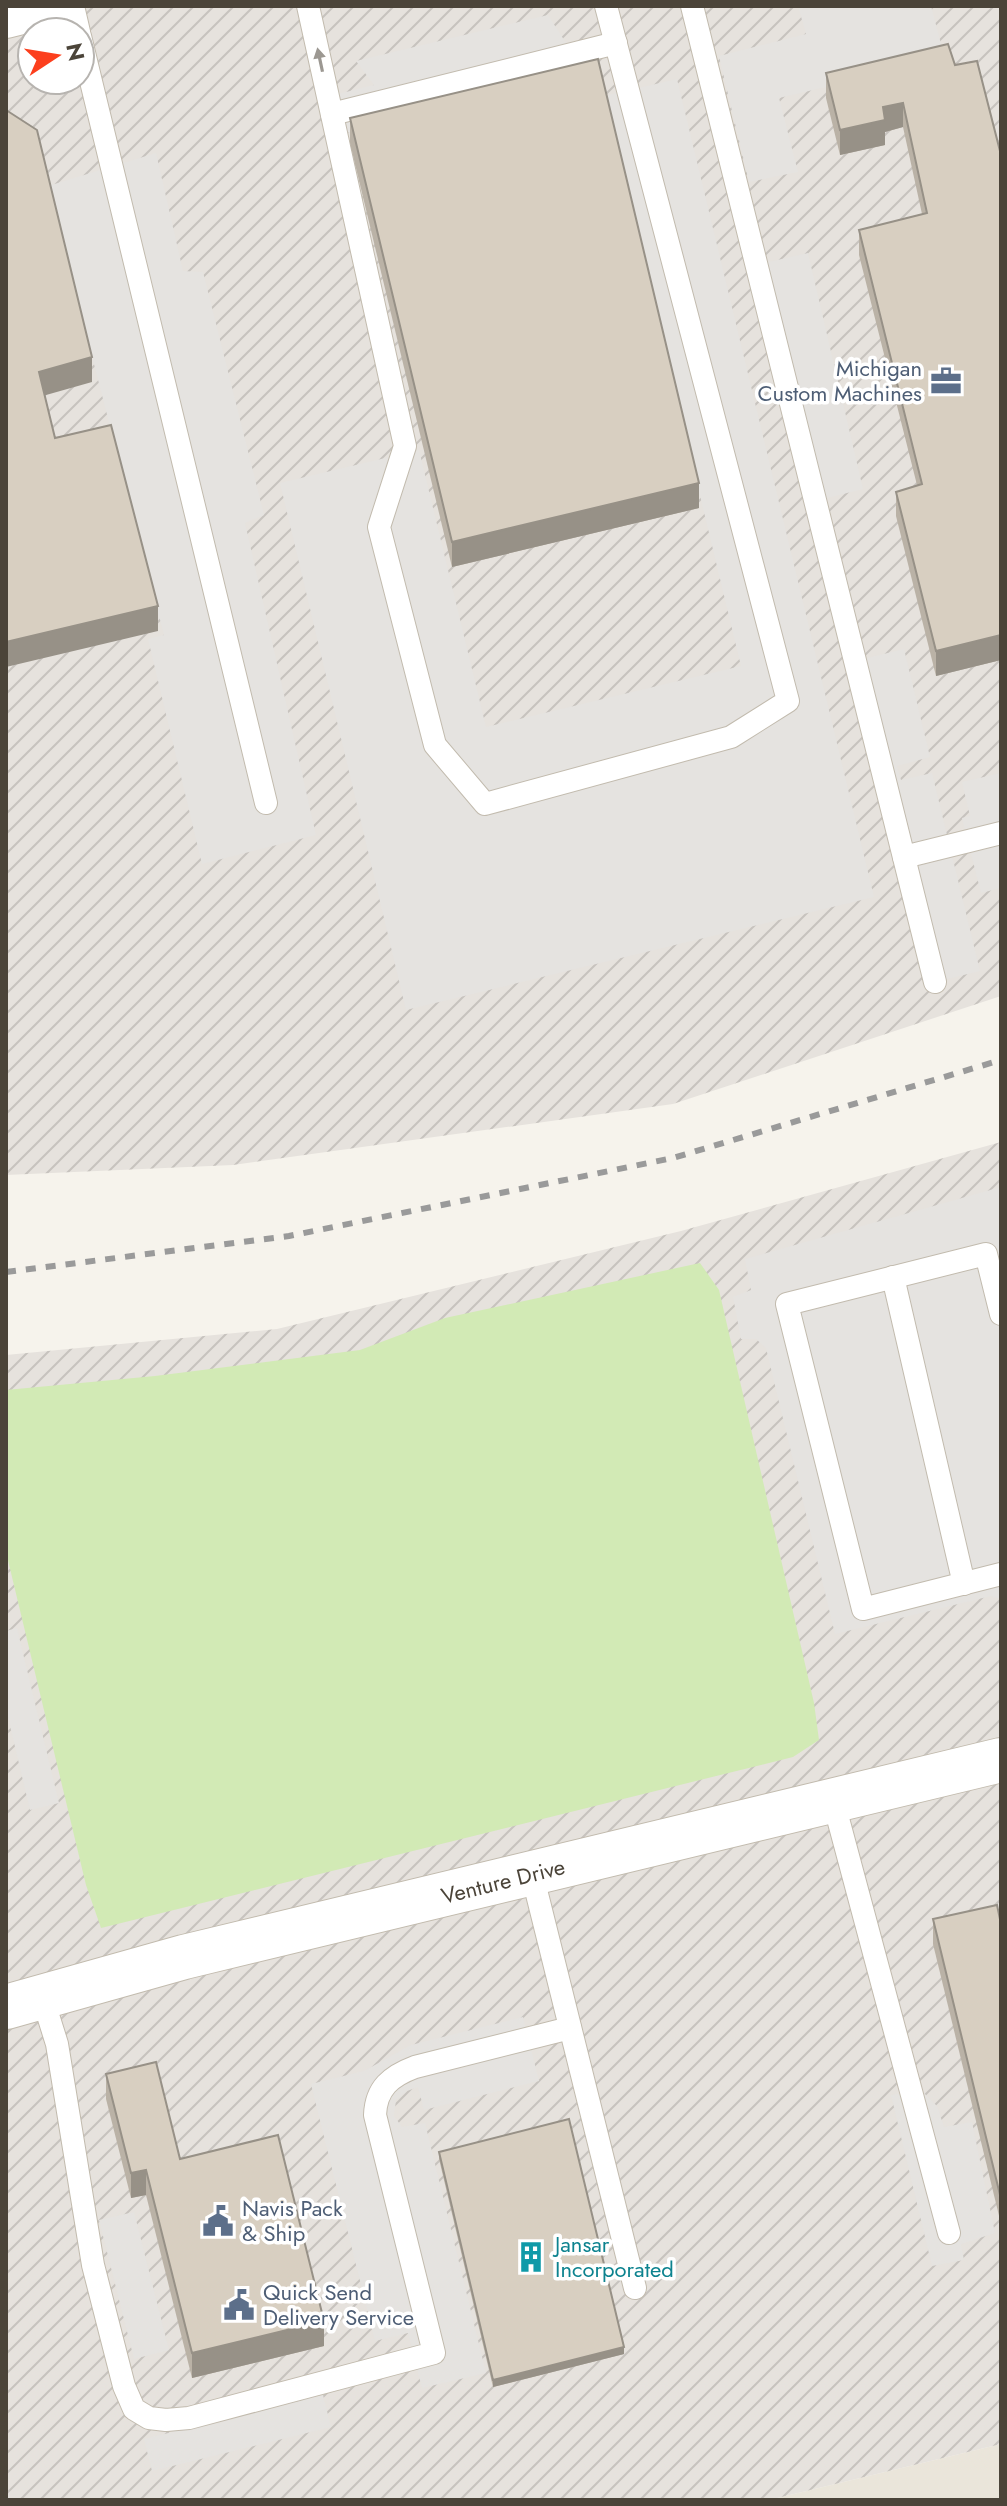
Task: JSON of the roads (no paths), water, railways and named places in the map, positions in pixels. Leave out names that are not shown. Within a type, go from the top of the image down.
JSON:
[{"type":"street","points":[[6,16],[46,6]]},
{"type":"street","name":"Venture Drive","points":[[24,2002],[184,1957],[1001,1760]]},
{"type":"lane","points":[[308,6],[405,446],[379,527],[435,745],[485,804],[731,737],[788,701],[606,6]]},
{"type":"lane","points":[[692,6],[935,982]]},
{"type":"lane","points":[[332,114],[616,43]]},
{"type":"lane","points":[[95,96],[266,803]]},
{"type":"lane","points":[[904,857],[1001,833]]},
{"type":"lane","points":[[1001,1314],[986,1254],[787,1304],[863,1609],[1001,1574]]},
{"type":"lane","points":[[893,1277],[964,1584]]},
{"type":"lane","points":[[833,1800],[949,2233]]},
{"type":"lane","points":[[532,1874],[635,2288]]},
{"type":"lane","points":[[24,2002],[57,2044],[93,2265],[124,2386],[134,2409],[149,2418],[166,2420],[189,2418],[434,2353],[375,2115],[379,2092],[399,2073],[415,2067],[570,2028]]},
{"type":"railway","points":[[6,1272],[289,1236],[673,1158],[1001,1060]]},
{"type":"place","name":"Michigan Custom Machines","points":[[946,381]]},
{"type":"place","name":"Navis Pack & Ship","points":[[218,2221]]},
{"type":"place","name":"Jansar Incorporated","points":[[531,2257]]},
{"type":"place","name":"Quick Send Delivery Service","points":[[239,2305]]}]
